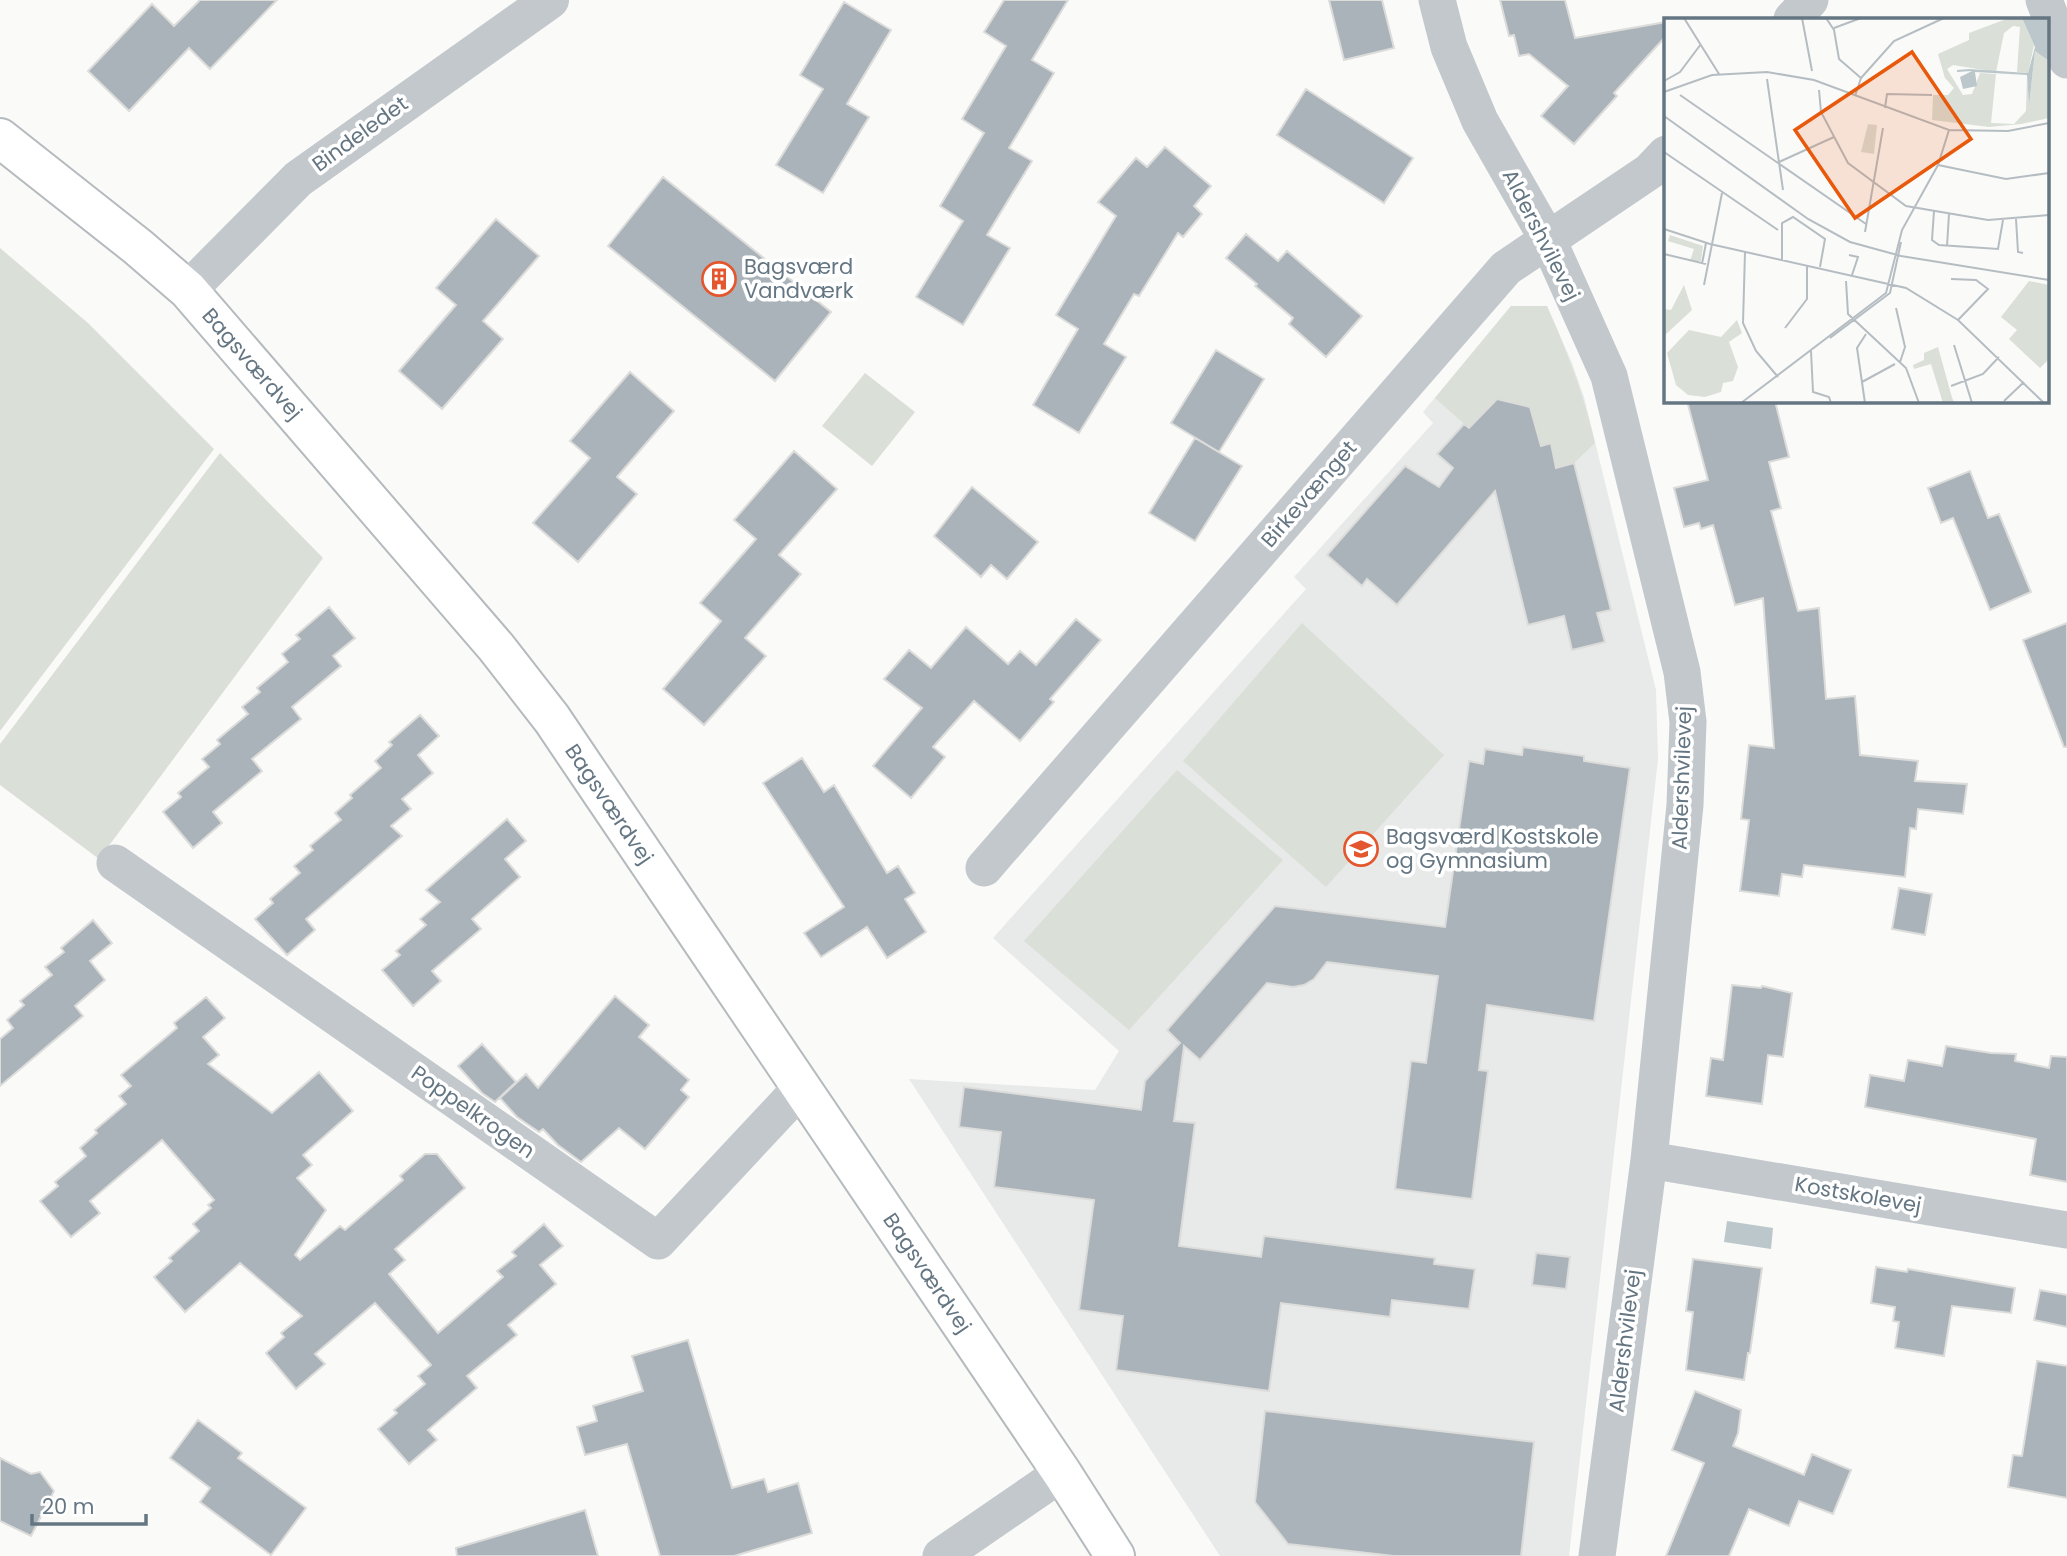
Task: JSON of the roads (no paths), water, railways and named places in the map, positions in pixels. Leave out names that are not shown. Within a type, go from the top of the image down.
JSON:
[{"type":"main road","name":"Bagsværdvej","points":[[0,138],[188,290],[496,647],[552,719],[1115,1556]]},
{"type":"street","name":"Bindeledet","points":[[188,290],[298,179],[550,0]]},
{"type":"street","name":"Aldershvilevej","points":[[1437,0],[1449,47],[1480,121],[1548,240],[1608,376],[1682,672],[1688,723],[1684,816],[1649,1160],[1597,1556]]},
{"type":"street","points":[[1793,18],[1810,0]]},
{"type":"street","points":[[2044,0],[2067,60]]},
{"type":"street","name":"Birkevænget","points":[[984,868],[1506,268],[1650,171],[1664,156]]},
{"type":"street","name":"Poppelkrogen","points":[[115,863],[658,1241],[801,1088]]},
{"type":"street","name":"Kostskolevej","points":[[1649,1160],[2067,1230]]},
{"type":"street","points":[[941,1556],[1062,1474]]},
{"type":"place","name":"Bagsværd Vandværk","points":[[719,279]]},
{"type":"place","name":"Bagsværd Kostskole og Gymnasium","points":[[1361,849]]}]
